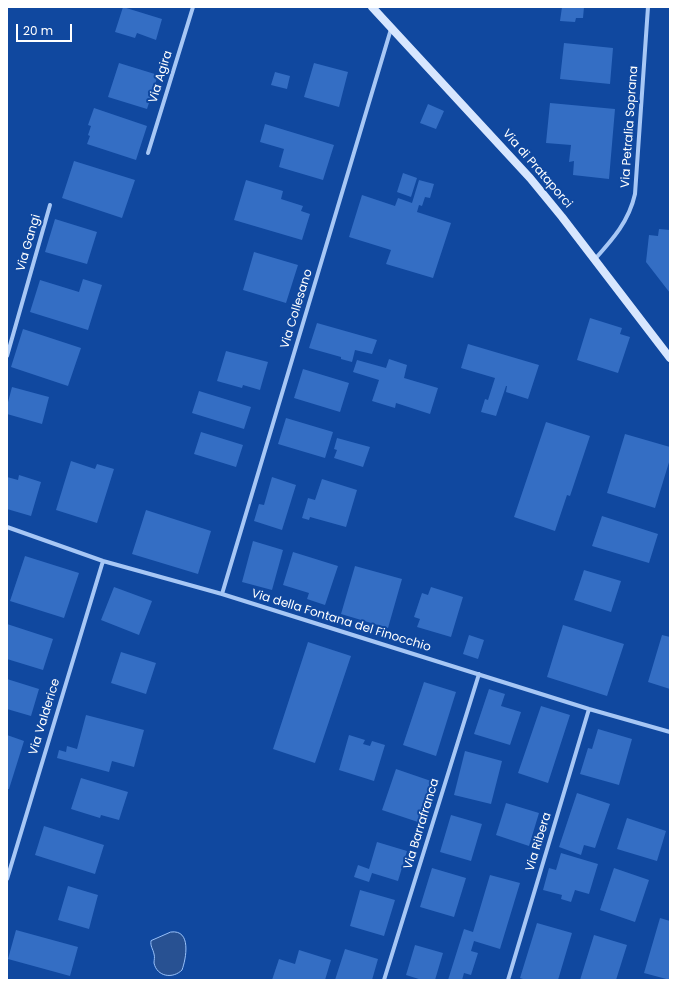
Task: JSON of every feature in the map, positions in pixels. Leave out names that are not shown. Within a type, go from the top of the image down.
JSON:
[{"type":"street","name":"Via Agira","points":[[148,153],[193,7]]},
{"type":"street","name":"Via di Prataporci","points":[[372,7],[523,169],[546,196],[670,358]]},
{"type":"street","name":"Via Petralia Soprana","points":[[595,259],[615,237],[624,224],[635,194],[648,7]]},
{"type":"street","name":"Via Collesano","points":[[222,594],[391,29]]},
{"type":"street","name":"Via Gangi","points":[[7,356],[50,205]]},
{"type":"street","name":"Via della Fontana del Finocchio","points":[[7,528],[103,561],[222,594],[590,709],[670,732]]},
{"type":"street","name":"Via Valderice","points":[[7,879],[103,561]]},
{"type":"street","name":"Via Barrafranca","points":[[384,980],[479,674]]},
{"type":"street","name":"Via Ribera","points":[[508,980],[590,709]]},
{"type":"water","points":[[171,932],[178,932],[182,935],[185,940],[186,952],[182,970],[174,975],[166,975],[162,974],[156,968],[151,941]]},
{"type":"building","points":[[123,7],[162,19],[156,40],[137,33],[135,38],[115,32]]},
{"type":"building","points":[[562,7],[584,7],[583,18],[576,18],[575,22],[560,21]]},
{"type":"building","points":[[564,43],[613,48],[610,84],[560,79]]},
{"type":"building","points":[[119,63],[158,75],[147,109],[108,97]]},
{"type":"building","points":[[314,63],[348,72],[339,107],[304,97]]},
{"type":"building","points":[[275,72],[290,76],[287,89],[271,85]]},
{"type":"building","points":[[550,103],[615,109],[609,179],[573,175],[574,161],[569,162],[571,145],[546,143]]},
{"type":"building","points":[[428,104],[444,111],[436,129],[420,123]]},
{"type":"building","points":[[94,108],[147,126],[136,160],[87,144],[91,126],[88,125]]},
{"type":"building","points":[[265,124],[334,145],[323,180],[279,167],[284,149],[260,142]]},
{"type":"building","points":[[74,161],[135,180],[122,218],[62,198]]},
{"type":"building","points":[[403,173],[417,178],[411,197],[397,192]]},
{"type":"building","points":[[246,180],[283,191],[281,199],[303,206],[301,211],[310,214],[302,240],[234,220]]},
{"type":"building","points":[[419,180],[434,184],[430,198],[425,197],[422,206],[419,205],[417,212],[451,223],[433,278],[386,264],[391,250],[349,237],[362,195],[395,206],[398,198],[412,203]]},
{"type":"building","points":[[55,219],[97,232],[87,264],[45,252]]},
{"type":"building","points":[[659,229],[670,230],[670,293],[646,262],[649,235],[658,236]]},
{"type":"building","points":[[254,252],[298,265],[286,303],[243,290]]},
{"type":"building","points":[[83,279],[102,285],[88,330],[30,312],[40,280],[79,292]]},
{"type":"building","points":[[590,318],[622,328],[620,334],[630,337],[618,373],[577,360]]},
{"type":"building","points":[[317,323],[377,340],[372,354],[355,350],[352,362],[341,359],[341,357],[309,348]]},
{"type":"building","points":[[23,329],[81,348],[68,386],[11,367]]},
{"type":"building","points":[[468,344],[539,365],[528,399],[506,392],[506,386],[496,416],[481,412],[485,399],[488,400],[495,378],[461,368]]},
{"type":"building","points":[[226,351],[268,362],[260,390],[243,385],[242,388],[217,381]]},
{"type":"building","points":[[389,359],[407,365],[404,378],[438,388],[430,414],[396,403],[395,408],[372,401],[379,380],[353,372],[357,360],[386,368]]},
{"type":"building","points":[[303,369],[349,383],[340,412],[294,398]]},
{"type":"building","points":[[12,387],[49,397],[42,424],[7,414],[7,406]]},
{"type":"building","points":[[199,391],[251,407],[244,429],[192,413]]},
{"type":"building","points":[[286,418],[333,432],[325,458],[278,444]]},
{"type":"building","points":[[546,422],[590,436],[570,496],[567,495],[555,531],[514,517]]},
{"type":"building","points":[[201,432],[243,445],[236,467],[194,454]]},
{"type":"building","points":[[625,434],[670,447],[670,459],[655,508],[607,493]]},
{"type":"building","points":[[337,438],[370,447],[363,467],[334,458],[337,450],[334,449]]},
{"type":"building","points":[[71,461],[95,469],[97,464],[114,469],[97,523],[56,510]]},
{"type":"building","points":[[19,475],[41,482],[31,516],[7,509],[7,477],[18,480]]},
{"type":"building","points":[[272,477],[296,485],[282,530],[254,521],[259,504],[264,505]]},
{"type":"building","points":[[322,479],[357,490],[346,527],[310,517],[309,520],[302,518],[308,498],[315,500]]},
{"type":"building","points":[[146,510],[211,531],[198,574],[132,554]]},
{"type":"building","points":[[602,516],[658,534],[649,563],[592,546]]},
{"type":"building","points":[[253,541],[283,550],[272,590],[242,582]]},
{"type":"building","points":[[293,552],[338,566],[325,605],[307,599],[309,593],[283,585]]},
{"type":"building","points":[[25,556],[79,573],[64,618],[10,601]]},
{"type":"building","points":[[355,566],[402,579],[388,628],[341,614]]},
{"type":"building","points":[[584,570],[621,581],[611,612],[574,600]]},
{"type":"building","points":[[114,587],[152,601],[139,635],[101,620]]},
{"type":"building","points":[[431,587],[463,597],[451,637],[417,627],[420,619],[414,617],[422,593],[428,595]]},
{"type":"building","points":[[7,624],[53,639],[43,670],[7,659]]},
{"type":"building","points":[[563,625],[624,644],[607,696],[547,677]]},
{"type":"building","points":[[469,635],[484,640],[478,659],[463,654]]},
{"type":"building","points":[[662,635],[670,637],[670,689],[648,682]]},
{"type":"building","points":[[308,642],[351,656],[315,763],[273,749]]},
{"type":"building","points":[[121,652],[156,663],[146,694],[111,683]]},
{"type":"building","points":[[7,679],[39,689],[31,716],[7,709]]},
{"type":"building","points":[[424,682],[456,692],[436,756],[403,745]]},
{"type":"building","points":[[489,689],[505,694],[501,706],[521,712],[510,745],[474,734]]},
{"type":"building","points":[[541,706],[570,715],[548,783],[518,773]]},
{"type":"building","points":[[86,715],[144,730],[134,767],[112,761],[109,772],[57,758],[59,750],[66,752],[67,746],[77,749]]},
{"type":"building","points":[[598,729],[632,739],[619,785],[580,774],[588,748],[592,749]]},
{"type":"building","points":[[7,735],[24,741],[9,789],[7,789]]},
{"type":"building","points":[[349,735],[365,740],[363,744],[370,746],[372,741],[385,745],[374,781],[339,770]]},
{"type":"building","points":[[465,751],[502,761],[491,804],[454,795]]},
{"type":"building","points":[[396,769],[431,781],[418,822],[382,810]]},
{"type":"building","points":[[81,778],[128,792],[119,820],[101,815],[100,818],[71,809]]},
{"type":"building","points":[[577,793],[610,804],[595,848],[584,845],[581,855],[559,847]]},
{"type":"building","points":[[506,803],[539,813],[529,846],[496,835]]},
{"type":"building","points":[[451,815],[482,824],[471,861],[440,852]]},
{"type":"building","points":[[627,818],[666,831],[657,861],[617,849]]},
{"type":"building","points":[[44,826],[104,845],[95,874],[35,855]]},
{"type":"building","points":[[377,842],[407,851],[398,881],[372,873],[369,882],[354,877],[358,865],[369,869]]},
{"type":"building","points":[[561,853],[598,864],[589,894],[575,890],[571,902],[561,899],[562,895],[543,890],[549,868],[556,870]]},
{"type":"building","points":[[432,868],[466,878],[454,917],[420,907]]},
{"type":"building","points":[[614,868],[649,880],[635,922],[600,910]]},
{"type":"building","points":[[490,875],[520,883],[500,949],[474,941],[471,951],[478,953],[471,975],[464,973],[462,980],[448,980],[464,929],[473,932]]},
{"type":"building","points":[[68,886],[98,895],[89,929],[58,920]]},
{"type":"building","points":[[360,890],[395,900],[384,936],[350,926]]},
{"type":"building","points":[[660,918],[670,921],[670,980],[644,973]]},
{"type":"building","points":[[537,923],[572,933],[558,980],[526,980],[520,978]]},
{"type":"building","points":[[16,930],[78,947],[70,976],[8,959]]},
{"type":"building","points":[[594,935],[627,945],[616,980],[580,980]]},
{"type":"building","points":[[415,945],[443,953],[435,980],[422,980],[406,975]]},
{"type":"building","points":[[345,949],[378,959],[372,980],[335,980]]},
{"type":"building","points":[[299,950],[331,960],[325,980],[272,980],[279,959],[295,964]]}]
